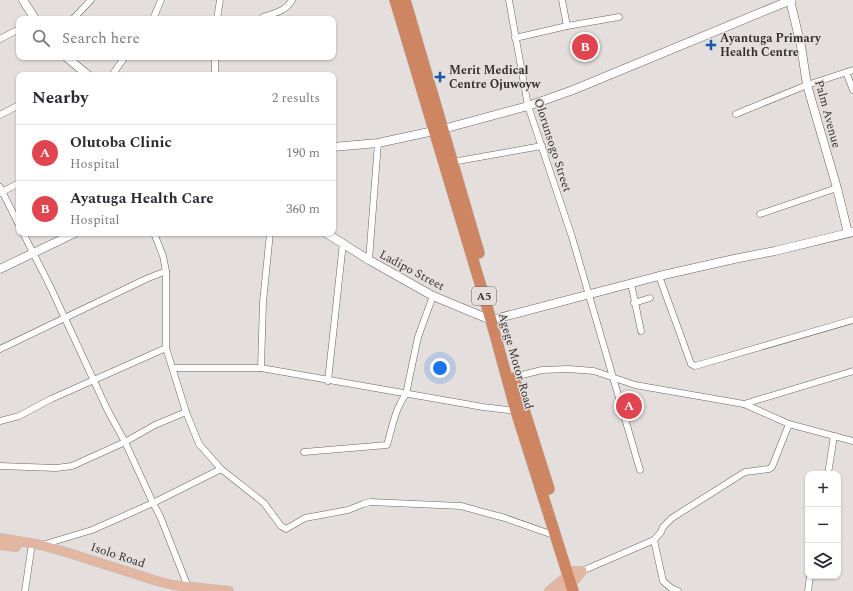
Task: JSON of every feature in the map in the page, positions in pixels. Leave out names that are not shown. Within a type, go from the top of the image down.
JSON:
[{"type":"highway","name":"Agege Motor Road","points":[[395,0],[438,130],[494,319],[514,377],[575,581]]},
{"type":"highway","name":"Agege Motor Road","points":[[405,0],[438,130],[452,162],[494,319],[516,411],[556,536],[575,581]]},
{"type":"main road","name":"Isolo Road","points":[[0,538],[41,545],[102,562],[156,581],[188,589]]},
{"type":"main road","name":"Isolo Road","points":[[0,545],[60,556],[162,587],[229,591]]},
{"type":"main road","points":[[549,591],[575,581]]},
{"type":"main road","points":[[560,591],[575,581]]},
{"type":"street","points":[[23,0],[33,16]]},
{"type":"street","points":[[77,16],[91,0]]},
{"type":"street","points":[[154,16],[161,0]]},
{"type":"street","points":[[217,16],[220,0]]},
{"type":"street","points":[[266,16],[283,10],[292,0]]},
{"type":"street","name":"Olorunsogo Street","points":[[509,0],[528,106],[572,237],[640,470]]},
{"type":"street","points":[[562,0],[567,26]]},
{"type":"street","points":[[336,147],[378,143],[438,130],[528,106],[573,90],[791,0]]},
{"type":"street","name":"Palm Avenue","points":[[791,0],[801,46],[806,85],[850,232]]},
{"type":"street","points":[[515,38],[567,26],[619,18]]},
{"type":"street","points":[[0,40],[16,31]]},
{"type":"street","points":[[69,60],[81,72]]},
{"type":"street","points":[[114,72],[123,60]]},
{"type":"street","points":[[215,60],[215,72]]},
{"type":"street","points":[[736,114],[806,85],[853,70]]},
{"type":"street","points":[[846,72],[853,90]]},
{"type":"street","points":[[0,115],[16,107]]},
{"type":"street","points":[[369,260],[378,143]]},
{"type":"street","points":[[452,162],[542,146]]},
{"type":"street","points":[[16,184],[1,190],[16,219]]},
{"type":"street","points":[[760,214],[837,188]]},
{"type":"street","points":[[494,319],[659,276],[775,251],[850,232]]},
{"type":"street","points":[[24,236],[160,516],[188,589]]},
{"type":"street","points":[[0,269],[70,236]]},
{"type":"street","points":[[155,236],[163,256],[166,271],[166,348],[186,412],[199,444],[221,469],[264,503],[281,526],[286,529],[305,518],[348,510],[370,502],[461,506],[504,518],[556,536]]},
{"type":"street","points":[[260,368],[263,302],[270,236]]},
{"type":"street","name":"Ladipo Street","points":[[331,236],[369,260],[433,296],[494,319]]},
{"type":"street","points":[[328,380],[343,243]]},
{"type":"street","points":[[0,349],[146,279],[166,271]]},
{"type":"street","points":[[659,276],[692,365],[695,366],[853,320]]},
{"type":"street","points":[[631,283],[641,331]]},
{"type":"street","points":[[304,452],[387,445],[402,400],[406,394],[418,337],[433,296]]},
{"type":"street","points":[[634,303],[650,298]]},
{"type":"street","points":[[0,421],[20,416],[51,399],[166,348]]},
{"type":"street","points":[[173,368],[260,368],[406,394],[516,411]]},
{"type":"street","points":[[514,377],[542,370],[568,369],[594,371],[635,385],[744,404],[789,424],[853,440]]},
{"type":"street","points":[[744,404],[853,370]]},
{"type":"street","points":[[0,466],[72,466],[124,442],[155,425],[186,412]]},
{"type":"street","points":[[575,581],[654,540],[672,518],[745,472],[770,469],[789,424]]},
{"type":"street","points":[[828,471],[834,436]]},
{"type":"street","points":[[41,545],[92,530],[153,504],[221,469]]},
{"type":"street","points":[[654,540],[663,581],[671,588],[678,591]]},
{"type":"street","points":[[25,591],[31,550]]},
{"type":"street","points":[[808,591],[810,579]]},
{"type":"place","name":"Ayantuga Primary Health Centre","points":[[711,45]]},
{"type":"place","name":"Ayatuga Health Care","points":[[585,47]]},
{"type":"place","name":"Merit Medical Centre Ojuwoyw","points":[[440,77]]},
{"type":"place","name":"Olutoba Clinic","points":[[629,406]]}]
